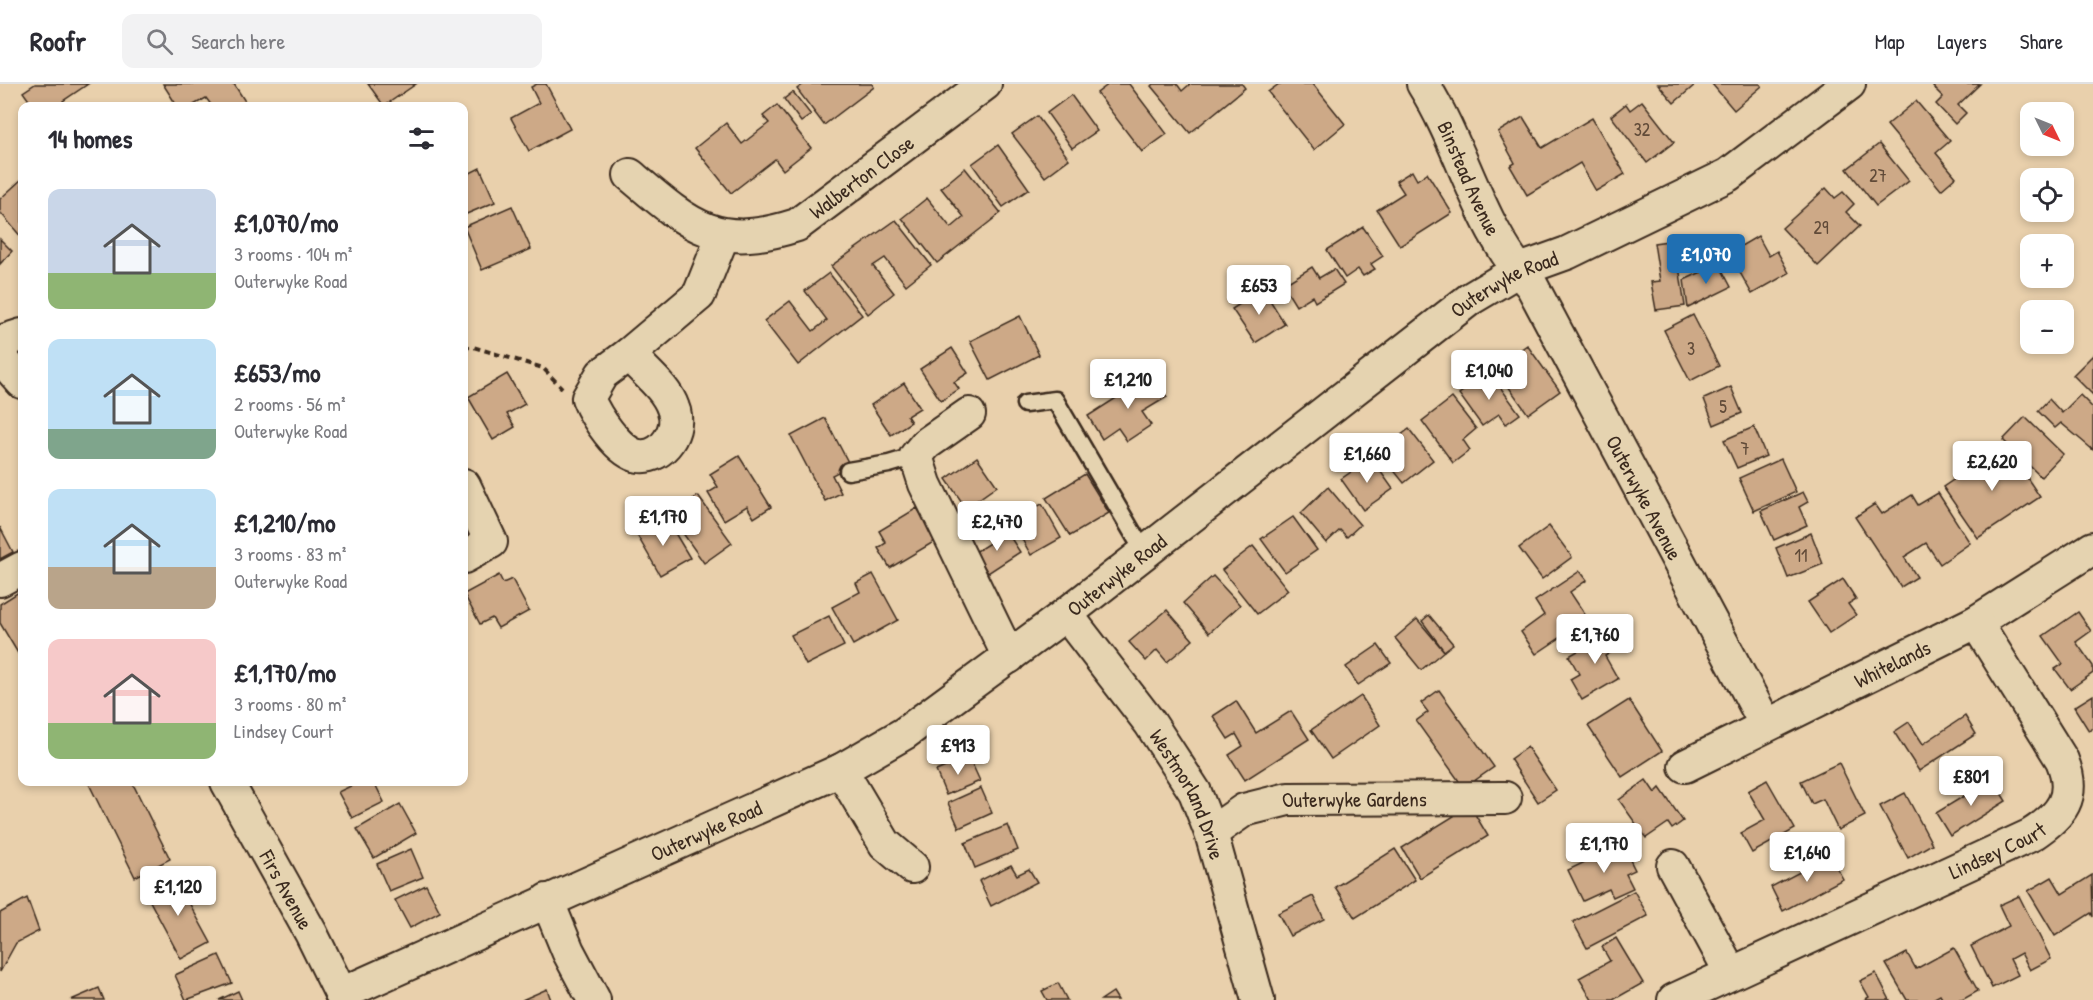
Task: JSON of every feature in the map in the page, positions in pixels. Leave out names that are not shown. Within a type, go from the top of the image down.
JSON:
[{"type":"street","name":"Walberton Close","points":[[630,175],[682,219],[723,235],[765,235],[797,225],[985,84]]},
{"type":"street","name":"Binstead Avenue","points":[[1423,84],[1448,130],[1499,245],[1517,271]]},
{"type":"street","name":"Outerwyke Road","points":[[343,997],[547,900],[841,770],[905,734],[1066,614],[1470,298],[1517,271],[1567,253],[1728,175],[1849,84]]},
{"type":"street","points":[[629,354],[674,408],[675,421],[672,436],[661,450],[649,456],[637,456],[626,450],[600,421],[588,398],[602,374],[699,295],[723,235]]},
{"type":"street","name":"Outerwyke Avenue","points":[[1517,271],[1532,286],[1766,725]]},
{"type":"street","points":[[0,342],[18,336]]},
{"type":"street","points":[[0,357],[18,377]]},
{"type":"street","points":[[969,414],[926,444],[916,456],[925,484],[1009,657]]},
{"type":"street","points":[[468,494],[491,543],[468,555]]},
{"type":"street","name":"Whitelands","points":[[1685,766],[1976,622],[2093,548]]},
{"type":"street","points":[[0,580],[18,570]]},
{"type":"street","name":"Westmorland Drive","points":[[1066,614],[1150,723],[1195,792],[1211,832],[1258,1000]]},
{"type":"street","name":"Lindsey Court","points":[[1674,1000],[2031,835],[2051,822],[2061,809],[2068,792],[2069,776],[2062,760],[1976,622]]},
{"type":"street","points":[[841,770],[885,844],[912,867]]},
{"type":"street","name":"Firs Avenue","points":[[229,786],[343,997]]},
{"type":"street","name":"Outerwyke Gardens","points":[[1211,832],[1244,810],[1288,799],[1505,798]]},
{"type":"street","points":[[1673,866],[1731,973]]},
{"type":"street","points":[[547,900],[568,951],[594,1000]]},
{"type":"lane","points":[[1025,404],[1054,400],[1144,552]]},
{"type":"lane","points":[[848,471],[889,464],[916,456]]},
{"type":"path","points":[[468,347],[543,368],[565,391],[588,398]]},
{"type":"building","points":[[35,84],[88,84],[64,102],[30,102],[23,92]]},
{"type":"building","points":[[163,84],[234,84],[245,102],[209,102],[206,98],[199,102],[174,102]]},
{"type":"building","points":[[368,84],[416,84],[390,102],[381,102]]},
{"type":"building","points":[[546,84],[570,129],[529,151],[511,118],[539,103],[531,87]]},
{"type":"building","points":[[804,84],[872,84],[874,87],[824,125],[797,89]]},
{"type":"building","points":[[1109,84],[1129,84],[1167,134],[1142,152],[1097,93]]},
{"type":"building","points":[[1153,84],[1177,84],[1182,91],[1190,84],[1242,84],[1245,88],[1190,133],[1151,86]]},
{"type":"building","points":[[1279,84],[1313,84],[1345,124],[1314,150],[1268,92]]},
{"type":"building","points":[[1658,84],[1696,84],[1674,103]]},
{"type":"building","points":[[1712,84],[1760,84],[1762,86],[1734,110]]},
{"type":"building","points":[[1937,84],[1980,84],[1958,105],[1966,113],[1955,124],[1936,104],[1943,97],[1933,87]]},
{"type":"building","points":[[793,92],[811,115],[801,122],[784,99]]},
{"type":"building","points":[[1071,95],[1097,131],[1072,148],[1047,113]]},
{"type":"building","points":[[1642,101],[1674,142],[1647,163],[1611,116],[1626,104],[1630,110]]},
{"type":"building","points":[[1916,101],[1950,141],[1936,153],[1956,177],[1941,190],[1887,125]]},
{"type":"building","points":[[777,105],[811,148],[783,170],[775,159],[731,193],[695,148],[726,123],[742,144],[769,123],[763,116]]},
{"type":"building","points":[[1037,116],[1069,159],[1045,177],[1012,134]]},
{"type":"building","points":[[1523,117],[1542,148],[1592,118],[1625,174],[1596,191],[1580,163],[1527,195],[1510,166],[1515,163],[1498,132]]},
{"type":"building","points":[[1879,144],[1909,181],[1876,206],[1847,169]]},
{"type":"building","points":[[998,145],[1029,189],[1003,207],[972,164]]},
{"type":"building","points":[[480,168],[495,202],[468,213],[468,174]]},
{"type":"building","points":[[965,168],[1001,213],[937,263],[902,218],[927,198],[951,228],[964,217],[941,188]]},
{"type":"building","points":[[1412,171],[1417,180],[1427,173],[1452,213],[1400,246],[1377,210],[1404,193],[1396,181]]},
{"type":"building","points":[[18,183],[18,233],[0,212],[0,199]]},
{"type":"building","points":[[1826,188],[1835,198],[1843,192],[1854,204],[1846,212],[1860,226],[1818,266],[1782,228]]},
{"type":"building","points":[[512,206],[531,249],[482,270],[468,237],[468,225]]},
{"type":"building","points":[[896,220],[931,265],[906,285],[885,258],[873,266],[894,293],[868,314],[831,266]]},
{"type":"building","points":[[1363,227],[1383,256],[1371,264],[1375,269],[1363,276],[1358,269],[1345,278],[1327,250]]},
{"type":"building","points":[[1758,236],[1769,256],[1777,251],[1789,273],[1752,294],[1729,253]]},
{"type":"building","points":[[0,239],[12,251],[0,264]]},
{"type":"building","points":[[1675,240],[1685,306],[1656,310],[1651,282],[1660,281],[1654,243]]},
{"type":"building","points":[[1719,264],[1731,287],[1688,308],[1684,280]]},
{"type":"building","points":[[1312,267],[1319,278],[1334,269],[1344,284],[1315,302],[1312,296],[1296,306],[1283,285]]},
{"type":"building","points":[[829,273],[862,315],[798,365],[764,321],[790,301],[813,331],[827,320],[805,291]]},
{"type":"building","points":[[1263,289],[1285,324],[1255,343],[1232,309]]},
{"type":"building","points":[[1693,315],[1719,366],[1690,381],[1664,330]]},
{"type":"building","points":[[1020,316],[1039,355],[990,380],[970,341]]},
{"type":"building","points":[[1527,345],[1560,391],[1528,414],[1495,368]]},
{"type":"building","points":[[952,348],[968,373],[954,382],[959,389],[941,401],[920,369]]},
{"type":"building","points":[[2093,355],[2093,395],[2073,375]]},
{"type":"building","points":[[1489,372],[1520,414],[1506,424],[1499,414],[1482,426],[1459,394]]},
{"type":"building","points":[[507,374],[525,404],[507,414],[515,427],[493,440],[468,397]]},
{"type":"building","points":[[1152,375],[1167,397],[1142,412],[1151,425],[1127,441],[1118,428],[1102,439],[1088,416]]},
{"type":"building","points":[[904,383],[920,408],[907,416],[911,422],[891,435],[871,405]]},
{"type":"building","points":[[1731,387],[1742,413],[1714,425],[1704,399]]},
{"type":"building","points":[[2080,395],[2093,408],[2093,450],[2061,423],[2055,428],[2038,411],[2049,399],[2062,413]]},
{"type":"building","points":[[1452,398],[1476,429],[1463,440],[1470,450],[1453,463],[1422,421]]},
{"type":"building","points":[[2025,417],[2063,454],[2041,477],[2003,440]]},
{"type":"building","points":[[825,418],[850,466],[832,475],[841,493],[825,501],[791,436]]},
{"type":"building","points":[[1754,427],[1766,456],[1737,468],[1724,440]]},
{"type":"building","points":[[1409,429],[1433,460],[1404,483],[1379,452]]},
{"type":"building","points":[[2005,445],[2040,497],[1978,538],[1943,487]]},
{"type":"building","points":[[739,456],[771,507],[754,518],[747,506],[724,520],[708,493],[718,487],[710,474]]},
{"type":"building","points":[[977,457],[997,486],[966,508],[946,479]]},
{"type":"building","points":[[1371,458],[1393,489],[1363,510],[1341,479]]},
{"type":"building","points":[[1781,459],[1796,492],[1754,511],[1739,478]]},
{"type":"building","points":[[1085,474],[1109,513],[1070,536],[1046,498]]},
{"type":"building","points":[[1328,487],[1360,525],[1347,537],[1340,530],[1326,543],[1301,513]]},
{"type":"building","points":[[1803,492],[1808,502],[1799,507],[1807,525],[1774,540],[1761,511]]},
{"type":"building","points":[[1938,493],[1970,543],[1940,564],[1926,543],[1904,557],[1917,577],[1901,587],[1855,517],[1875,504],[1882,514],[1912,495],[1918,505]]},
{"type":"building","points":[[698,496],[732,543],[704,563],[670,515]]},
{"type":"building","points":[[1042,504],[1061,538],[1031,555],[1011,520]]},
{"type":"building","points":[[917,508],[937,540],[890,568],[878,548],[886,543],[879,531]]},
{"type":"building","points":[[1293,517],[1317,550],[1285,572],[1261,539]]},
{"type":"building","points":[[666,518],[690,558],[660,575],[637,535]]},
{"type":"building","points":[[1549,526],[1572,557],[1542,579],[1519,548]]},
{"type":"building","points":[[0,527],[13,552],[0,559]]},
{"type":"building","points":[[1007,532],[1020,552],[988,573],[975,552]]},
{"type":"building","points":[[1811,533],[1823,564],[1788,578],[1776,548]]},
{"type":"building","points":[[1253,546],[1288,590],[1257,614],[1222,570]]},
{"type":"building","points":[[1580,571],[1587,580],[1570,592],[1588,619],[1536,654],[1521,632],[1544,615],[1535,601]]},
{"type":"building","points":[[873,574],[898,620],[853,645],[832,607],[860,592],[856,583]]},
{"type":"building","points":[[499,575],[503,583],[512,579],[529,611],[498,628],[492,618],[480,624],[468,602],[468,592]]},
{"type":"building","points":[[1213,576],[1240,605],[1209,633],[1183,603]]},
{"type":"building","points":[[1843,579],[1856,599],[1848,604],[1856,615],[1829,633],[1808,602]]},
{"type":"building","points":[[18,593],[18,653],[0,623],[0,604]]},
{"type":"building","points":[[1167,610],[1193,640],[1167,662],[1157,650],[1146,661],[1129,642]]},
{"type":"building","points":[[2078,612],[2091,631],[2076,642],[2093,666],[2093,673],[2070,689],[2055,669],[2063,664],[2043,636]]},
{"type":"building","points":[[1429,615],[1453,644],[1444,651],[1422,621]]},
{"type":"building","points":[[829,616],[844,646],[806,665],[791,635]]},
{"type":"building","points":[[1417,619],[1444,651],[1421,670],[1395,638]]},
{"type":"building","points":[[1614,630],[1623,645],[1605,656],[1618,679],[1582,700],[1570,679],[1579,674],[1569,656]]},
{"type":"building","points":[[1378,645],[1391,663],[1358,685],[1346,667]]},
{"type":"building","points":[[1439,690],[1494,767],[1464,788],[1416,721],[1428,712],[1421,703]]},
{"type":"building","points":[[2093,695],[2093,728],[2089,731],[2074,707]]},
{"type":"building","points":[[1361,696],[1380,725],[1331,759],[1311,730]]},
{"type":"building","points":[[1629,700],[1662,751],[1622,777],[1588,726]]},
{"type":"building","points":[[1236,701],[1256,733],[1291,711],[1309,739],[1245,780],[1229,755],[1243,746],[1236,734],[1228,739],[1213,716]]},
{"type":"building","points":[[1965,716],[1976,734],[1919,771],[1894,732],[1909,722],[1923,744]]},
{"type":"building","points":[[1527,747],[1556,790],[1538,802],[1510,759]]},
{"type":"building","points":[[969,757],[980,781],[946,795],[936,771]]},
{"type":"building","points":[[1839,763],[1865,816],[1838,830],[1823,799],[1812,804],[1801,781]]},
{"type":"building","points":[[1992,779],[2006,801],[1950,836],[1936,813]]},
{"type":"building","points":[[1646,780],[1655,793],[1660,788],[1683,821],[1672,829],[1668,823],[1646,838],[1619,800]]},
{"type":"building","points":[[1767,780],[1795,829],[1752,853],[1741,833],[1765,820],[1748,791]]},
{"type":"building","points":[[90,786],[134,786],[170,859],[135,877]]},
{"type":"building","points":[[351,786],[376,786],[384,802],[352,818],[338,792]]},
{"type":"building","points":[[981,788],[992,813],[959,828],[948,803]]},
{"type":"building","points":[[1905,793],[1932,844],[1908,858],[1880,806]]},
{"type":"building","points":[[400,804],[416,833],[374,858],[357,829]]},
{"type":"building","points":[[1470,806],[1488,836],[1420,878],[1402,848]]},
{"type":"building","points":[[1008,825],[1018,850],[975,868],[965,843]]},
{"type":"building","points":[[1622,844],[1635,870],[1626,874],[1633,888],[1613,897],[1609,889],[1583,901],[1568,870]]},
{"type":"building","points":[[411,849],[423,877],[389,891],[377,864]]},
{"type":"building","points":[[1395,849],[1415,880],[1355,918],[1335,887]]},
{"type":"building","points":[[1830,856],[1843,879],[1783,911],[1771,887]]},
{"type":"building","points":[[1011,865],[1017,875],[1029,869],[1037,882],[991,906],[979,881]]},
{"type":"building","points":[[174,875],[211,943],[181,959],[144,890]]},
{"type":"building","points":[[2092,875],[2093,917],[2091,913],[2055,936],[2028,891],[2052,877],[2062,894]]},
{"type":"building","points":[[426,885],[440,912],[410,928],[395,900]]},
{"type":"building","points":[[1634,891],[1648,916],[1587,948],[1573,922]]},
{"type":"building","points":[[1313,896],[1324,919],[1290,936],[1278,913]]},
{"type":"building","points":[[2019,896],[2051,959],[2030,970],[2021,953],[2010,959],[2018,975],[1992,988],[1971,946],[2009,926],[1999,905]]},
{"type":"building","points":[[27,898],[39,931],[16,943],[0,972],[0,913]]},
{"type":"building","points":[[1616,938],[1643,983],[1613,1000],[1592,1000],[1579,978],[1610,961],[1602,947]]},
{"type":"building","points":[[1954,948],[1978,991],[1962,1000],[1943,1000],[1940,995],[1931,1000],[1907,1000],[1886,964],[1907,953],[1916,969]]},
{"type":"building","points":[[219,955],[232,983],[186,1000],[175,975]]},
{"type":"building","points":[[1876,973],[1890,1000],[1864,1000],[1869,997],[1860,981]]},
{"type":"building","points":[[1058,983],[1067,1000],[1047,1000],[1042,991]]},
{"type":"building","points":[[99,988],[104,1000],[71,1000]]},
{"type":"building","points":[[547,989],[551,1000],[522,1000]]},
{"type":"building","points":[[238,991],[242,1000],[219,1000]]},
{"type":"building","points":[[1113,992],[1118,1000],[1101,1000]]}]
